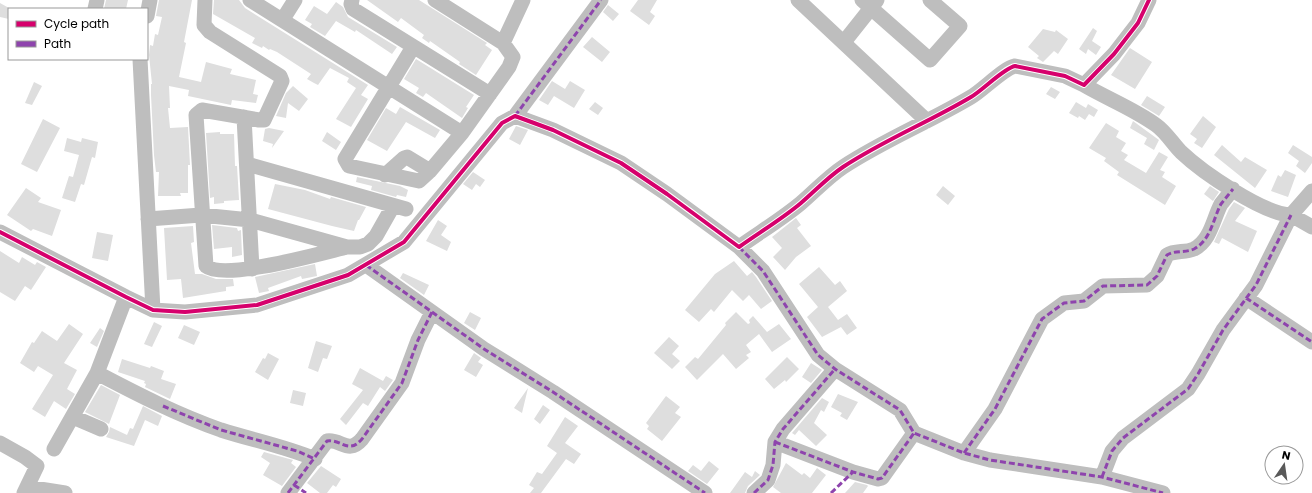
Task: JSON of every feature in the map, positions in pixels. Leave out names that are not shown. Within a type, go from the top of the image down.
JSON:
[{"type":"street","points":[[148,11],[150,0]]},
{"type":"street","points":[[205,0],[204,25],[210,32],[282,79],[266,118],[262,120],[202,110],[196,115],[201,215],[206,266],[214,270],[252,269],[347,247],[360,247],[368,244],[400,208],[247,164]]},
{"type":"street","points":[[250,0],[283,19],[462,133]]},
{"type":"street","points":[[283,19],[295,0]]},
{"type":"street","points":[[352,0],[351,4],[353,9],[490,94]]},
{"type":"street","points":[[413,47],[388,86],[345,161],[348,166],[416,181],[423,178],[462,133],[512,62],[511,53],[503,43],[435,0]]},
{"type":"street","points":[[503,43],[523,0]]},
{"type":"street","points":[[0,232],[153,310],[186,312],[257,305],[322,285],[348,275],[404,242],[502,123],[515,116],[601,0]]},
{"type":"street","points":[[798,0],[927,121]]},
{"type":"street","points":[[844,42],[870,2],[930,60],[960,26],[930,0]]},
{"type":"street","points":[[1084,85],[1114,54],[1138,23],[1149,0]]},
{"type":"street","points":[[140,60],[153,310]]},
{"type":"street","points":[[739,247],[800,204],[841,168],[887,140],[972,97],[995,80],[1008,67],[1015,66],[1065,76],[1084,85],[1157,126],[1202,170],[1254,202],[1281,214],[1291,214],[1312,227]]},
{"type":"street","points":[[515,116],[553,130],[620,163],[667,194],[739,247],[764,271],[818,355],[835,370],[900,410],[914,433],[964,453],[990,460],[1102,477],[1163,493]]},
{"type":"street","points":[[244,117],[252,269]]},
{"type":"street","points":[[385,175],[407,157],[430,171]]},
{"type":"street","points":[[964,453],[995,409],[1042,319],[1064,303],[1084,301],[1103,286],[1139,286],[1146,285],[1153,281],[1158,276],[1167,255],[1173,252],[1190,251],[1201,245],[1207,237],[1222,204],[1233,189]]},
{"type":"street","points":[[1102,477],[1112,451],[1123,438],[1188,389],[1224,330],[1256,284],[1291,214],[1312,191]]},
{"type":"street","points":[[148,219],[201,215],[250,220],[347,247]]},
{"type":"street","points":[[366,265],[484,349],[553,392],[704,493]]},
{"type":"street","points":[[54,449],[96,373],[126,297]]},
{"type":"street","points":[[1246,298],[1312,342]]},
{"type":"street","points":[[296,490],[327,441],[348,446],[355,446],[362,439],[402,384],[418,340],[432,312]]},
{"type":"street","points":[[754,493],[768,480],[773,465],[775,442],[783,429],[835,370]]},
{"type":"street","points":[[96,373],[163,406],[221,430],[297,451],[315,459]]},
{"type":"street","points":[[73,417],[101,429]]},
{"type":"street","points":[[775,442],[853,472],[878,479],[882,478],[914,433]]},
{"type":"street","points":[[0,443],[25,457],[37,466],[25,490],[65,493]]},
{"type":"building","points":[[106,0],[128,0],[126,8],[104,8]]},
{"type":"building","points":[[159,0],[192,0],[184,42],[186,43],[179,77],[201,82],[206,62],[232,69],[230,74],[256,80],[253,94],[258,95],[256,103],[232,100],[231,105],[188,96],[189,90],[169,86],[170,108],[168,108],[170,128],[188,127],[190,165],[188,165],[188,193],[180,193],[181,196],[158,196],[159,172],[156,172],[154,155],[151,95],[152,84],[149,55],[150,45],[153,46],[155,34],[158,35],[162,17],[156,16]]},
{"type":"building","points":[[214,0],[239,0],[245,8],[368,85],[361,95],[368,99],[351,127],[336,119],[356,88],[347,82],[349,78],[330,68],[318,85],[307,79],[311,74],[277,52],[270,49],[269,50],[263,46],[262,48],[252,43],[255,38],[213,14]]},
{"type":"building","points":[[367,0],[419,0],[487,43],[485,45],[492,50],[476,75],[459,64],[460,62],[430,41],[429,43],[422,38],[424,35],[401,18],[398,22]]},
{"type":"building","points":[[638,0],[657,0],[650,12],[655,16],[649,25],[630,11]]},
{"type":"building","points":[[336,2],[343,7],[348,17],[397,47],[392,54],[356,30],[355,32],[336,21],[325,36],[310,27],[312,24],[305,20],[314,6],[327,14]]},
{"type":"building","points":[[0,3],[9,8],[8,19],[0,17]]},
{"type":"building","points":[[608,5],[619,14],[613,21],[603,12]]},
{"type":"building","points":[[1093,28],[1097,31],[1092,41],[1101,47],[1096,55],[1088,49],[1086,54],[1079,49]]},
{"type":"building","points":[[1043,29],[1055,32],[1056,30],[1068,39],[1058,54],[1054,51],[1043,62],[1037,58],[1039,56],[1028,47]]},
{"type":"building","points":[[592,37],[610,52],[602,62],[583,47]]},
{"type":"building","points":[[1130,48],[1152,62],[1135,89],[1111,75]]},
{"type":"building","points":[[416,59],[474,95],[466,107],[468,108],[462,118],[426,93],[423,97],[416,93],[419,88],[404,79]]},
{"type":"building","points":[[552,81],[565,89],[570,81],[585,90],[574,108],[554,96],[548,105],[539,100]]},
{"type":"building","points":[[34,82],[42,86],[32,105],[25,103]]},
{"type":"building","points":[[293,86],[308,99],[299,111],[288,103],[286,118],[276,116],[286,93]]},
{"type":"building","points":[[1051,87],[1060,92],[1055,99],[1046,94]]},
{"type":"building","points":[[1147,96],[1165,107],[1159,116],[1141,105]]},
{"type":"building","points":[[595,102],[603,108],[598,115],[589,109]]},
{"type":"building","points":[[1076,102],[1086,108],[1088,104],[1098,110],[1094,117],[1089,114],[1085,120],[1079,116],[1078,118],[1069,113]]},
{"type":"building","points":[[400,107],[440,130],[435,138],[406,122],[387,151],[367,140],[386,108],[396,114]]},
{"type":"building","points":[[1203,116],[1216,127],[1202,148],[1194,143],[1197,139],[1190,134]]},
{"type":"building","points":[[43,119],[60,128],[37,172],[21,164]]},
{"type":"building","points":[[1133,121],[1159,140],[1154,150],[1144,144],[1147,138],[1130,128]]},
{"type":"building","points":[[1106,123],[1119,131],[1116,137],[1126,143],[1121,151],[1128,155],[1124,160],[1146,173],[1159,152],[1168,157],[1160,170],[1165,172],[1162,177],[1176,186],[1165,205],[1117,175],[1119,172],[1104,161],[1106,158],[1089,148]]},
{"type":"building","points":[[516,126],[528,130],[520,145],[509,139]]},
{"type":"building","points":[[269,128],[284,131],[272,148],[273,144],[263,141],[265,129]]},
{"type":"building","points":[[220,132],[220,134],[234,134],[235,166],[237,166],[239,200],[224,201],[224,203],[214,204],[214,197],[210,198],[206,133]]},
{"type":"building","points":[[327,132],[341,142],[336,150],[322,141]]},
{"type":"building","points":[[67,138],[81,142],[82,138],[98,142],[95,158],[92,157],[84,185],[81,184],[75,202],[62,198],[69,176],[73,177],[79,155],[64,151]]},
{"type":"building","points":[[1222,145],[1241,162],[1245,157],[1267,170],[1255,188],[1214,155]]},
{"type":"building","points":[[1293,145],[1312,157],[1312,163],[1305,173],[1296,166],[1299,161],[1288,153]]},
{"type":"building","points":[[1285,170],[1296,175],[1288,197],[1271,191],[1278,175],[1281,177]]},
{"type":"building","points":[[473,172],[485,180],[480,187],[476,184],[472,190],[463,184]]},
{"type":"building","points":[[357,177],[400,186],[408,190],[406,197],[397,195],[396,197],[371,190],[372,186],[356,182]]},
{"type":"building","points":[[275,184],[305,190],[330,199],[331,197],[366,207],[358,220],[354,231],[332,226],[268,209]]},
{"type":"building","points":[[943,186],[955,196],[948,205],[936,195]]},
{"type":"building","points":[[1210,186],[1219,192],[1213,201],[1204,194]]},
{"type":"building","points":[[26,188],[41,198],[38,202],[61,210],[52,236],[33,229],[31,231],[7,215]]},
{"type":"building","points":[[1234,202],[1245,208],[1235,221],[1257,231],[1248,252],[1222,238],[1219,244],[1214,242],[1229,209]]},
{"type":"building","points":[[796,218],[801,225],[797,228],[811,246],[796,257],[785,270],[773,257],[782,248],[772,237]]},
{"type":"building","points":[[438,220],[447,226],[441,235],[451,242],[447,251],[426,241]]},
{"type":"building","points":[[212,225],[237,228],[238,231],[241,230],[242,255],[232,257],[232,247],[214,249]]},
{"type":"building","points":[[193,226],[194,242],[191,243],[195,274],[202,274],[216,279],[233,279],[234,286],[226,287],[226,291],[183,298],[181,279],[167,280],[164,228]]},
{"type":"building","points":[[97,232],[113,235],[108,261],[92,258]]},
{"type":"building","points":[[0,251],[19,263],[22,257],[35,265],[37,262],[46,267],[31,290],[25,286],[15,301],[0,292]]},
{"type":"building","points":[[734,261],[747,276],[752,272],[772,301],[761,309],[749,295],[743,301],[732,290],[714,312],[711,309],[699,322],[685,310],[715,274]]},
{"type":"building","points":[[315,264],[317,276],[302,279],[301,276],[268,288],[269,291],[259,293],[255,277]]},
{"type":"building","points":[[819,267],[835,285],[840,281],[847,291],[828,307],[838,320],[847,314],[857,328],[847,335],[841,327],[822,337],[807,317],[818,307],[799,284]]},
{"type":"building","points":[[403,273],[429,285],[424,295],[400,278]]},
{"type":"building","points":[[470,312],[481,318],[475,330],[464,323]]},
{"type":"building","points":[[736,312],[748,324],[750,323],[749,320],[753,316],[767,332],[779,324],[791,339],[772,352],[759,334],[746,345],[751,352],[746,355],[749,358],[736,369],[723,354],[697,380],[685,367],[695,357],[698,359],[726,325],[725,323]]},
{"type":"building","points":[[154,322],[162,326],[152,347],[144,344]]},
{"type":"building","points":[[69,324],[83,334],[64,363],[77,370],[67,389],[75,394],[66,409],[54,401],[45,417],[32,409],[53,375],[38,366],[34,372],[20,363],[32,342],[34,343],[42,331],[57,341]]},
{"type":"building","points":[[184,325],[200,332],[194,345],[178,338]]},
{"type":"building","points":[[100,328],[104,331],[97,347],[90,343]]},
{"type":"building","points":[[669,337],[679,346],[672,354],[680,361],[672,369],[654,353]]},
{"type":"building","points":[[316,341],[332,346],[327,359],[323,358],[318,372],[308,368]]},
{"type":"building","points":[[268,353],[279,359],[268,380],[255,372],[263,358],[265,359]]},
{"type":"building","points":[[474,353],[481,358],[478,362],[483,365],[476,377],[464,370]]},
{"type":"building","points":[[787,357],[799,369],[786,382],[785,380],[774,389],[765,379]]},
{"type":"building","points":[[122,359],[150,368],[151,366],[164,371],[161,379],[176,384],[170,399],[145,387],[145,381],[118,372]]},
{"type":"building","points":[[811,363],[822,370],[811,383],[802,377]]},
{"type":"building","points":[[360,368],[383,381],[386,376],[393,380],[385,391],[380,387],[368,406],[363,403],[346,425],[340,419],[363,390],[352,384]]},
{"type":"building","points":[[101,385],[120,395],[109,424],[85,412]]},
{"type":"building","points":[[528,388],[522,413],[514,408]]},
{"type":"building","points":[[293,390],[306,393],[303,406],[290,403]]},
{"type":"building","points":[[838,394],[858,402],[847,420],[840,416],[842,413],[831,407]]},
{"type":"building","points":[[666,396],[680,407],[675,413],[681,417],[662,441],[647,429],[649,426],[646,423]]},
{"type":"building","points":[[822,398],[829,402],[824,412],[821,410],[814,423],[827,435],[816,446],[799,430],[795,435],[792,433]]},
{"type":"building","points":[[543,405],[550,410],[540,424],[534,419]]},
{"type":"building","points":[[143,406],[162,416],[158,426],[145,420],[134,446],[106,437],[110,427],[127,435],[130,428],[133,429]]},
{"type":"building","points":[[565,417],[578,426],[565,443],[581,454],[574,464],[566,459],[541,493],[530,493],[534,488],[529,485],[537,472],[542,474],[557,453],[547,446]]},
{"type":"building","points":[[264,452],[293,460],[291,463],[296,467],[282,486],[263,475],[270,463],[261,457]]},
{"type":"building","points":[[709,461],[719,469],[707,484],[688,471],[693,465],[701,471]]},
{"type":"building","points":[[786,463],[802,475],[804,473],[810,478],[817,468],[826,475],[812,493],[781,493],[773,487]]},
{"type":"building","points":[[321,466],[341,479],[336,487],[333,485],[327,493],[320,493],[307,483]]},
{"type":"building","points":[[755,471],[760,475],[748,486],[745,493],[730,493],[745,472],[752,477]]},
{"type":"building","points":[[855,482],[868,486],[863,493],[845,493]]},
{"type":"marked path","points":[[515,116],[601,0]]},
{"type":"marked path","points":[[964,453],[995,409],[1042,319],[1064,303],[1084,301],[1103,286],[1147,285],[1157,276],[1167,255],[1194,249],[1200,245],[1208,235],[1221,204],[1233,189]]},
{"type":"marked path","points":[[1102,477],[1112,451],[1123,438],[1188,389],[1223,330],[1256,285],[1291,215]]},
{"type":"marked path","points":[[739,247],[763,271],[818,355],[835,369],[900,410],[914,433],[964,453],[990,460],[1102,477],[1163,493]]},
{"type":"marked path","points":[[366,265],[484,349],[553,392],[705,493]]},
{"type":"marked path","points":[[1246,298],[1312,342]]},
{"type":"marked path","points":[[288,493],[327,441],[353,446],[362,439],[402,383],[418,340],[432,312]]},
{"type":"marked path","points":[[754,493],[768,480],[773,465],[775,442],[783,429],[835,369]]},
{"type":"marked path","points":[[163,406],[221,430],[297,451],[315,459]]},
{"type":"marked path","points":[[775,442],[853,472],[878,479],[882,478],[914,433]]},
{"type":"marked path","points":[[831,493],[853,472]]},
{"type":"marked path","points":[[294,485],[306,493]]},
{"type":"cycle path","points":[[0,232],[153,310],[185,312],[257,305],[348,275],[404,242],[502,123],[515,116],[553,130],[621,163],[667,194],[739,247],[794,209],[843,167],[874,148],[971,97],[1010,68],[1015,66],[1065,76],[1084,85],[1114,54],[1138,23],[1149,0]]}]
